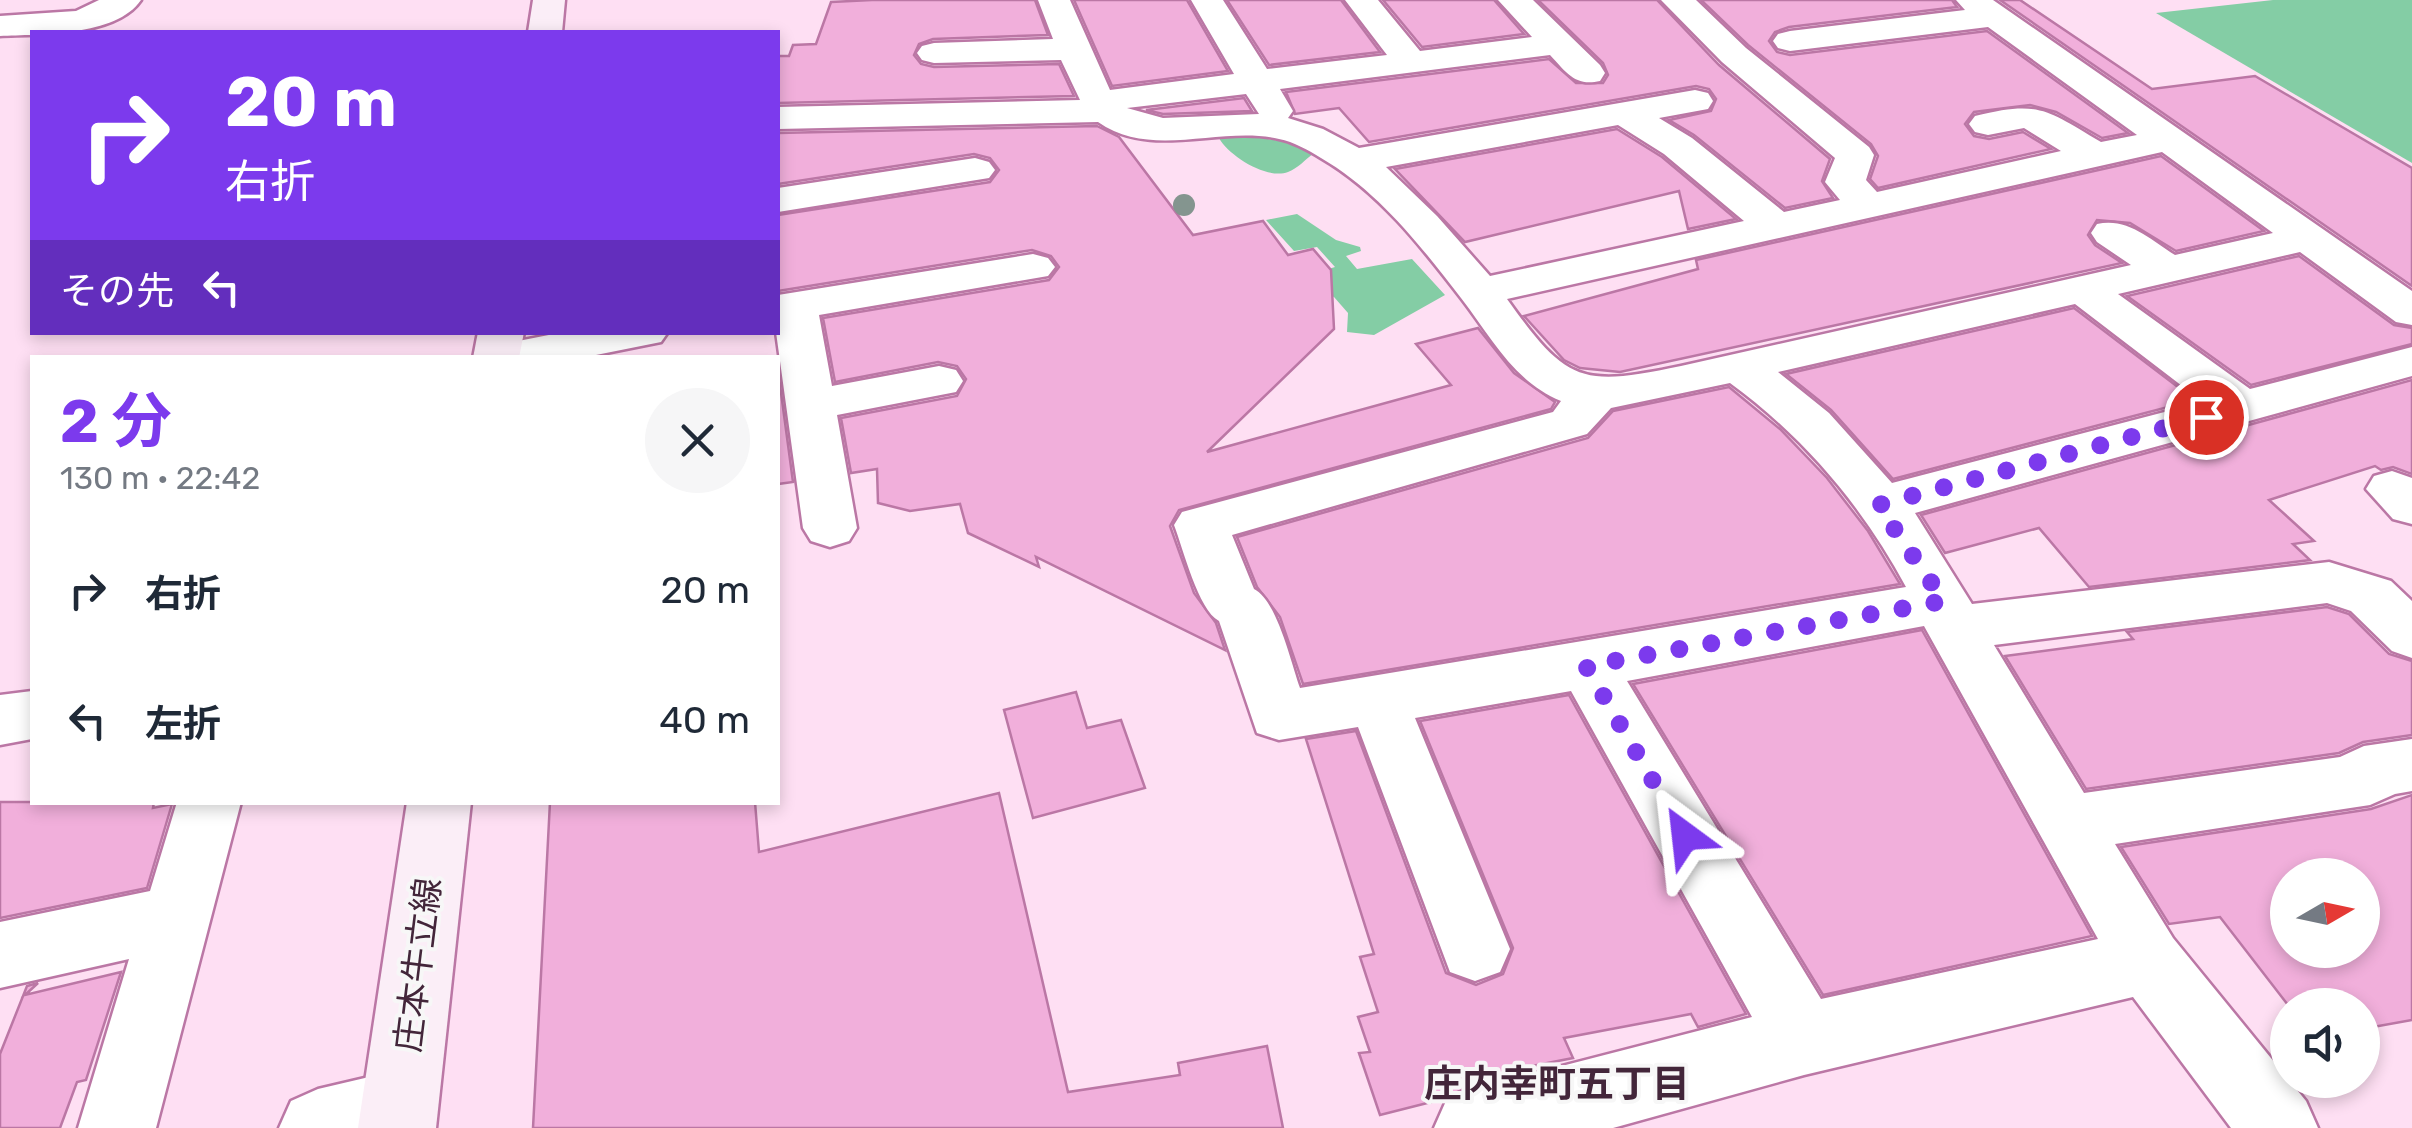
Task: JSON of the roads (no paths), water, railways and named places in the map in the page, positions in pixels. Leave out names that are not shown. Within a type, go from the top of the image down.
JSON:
[{"type":"main road","points":[[544,30],[549,0]]},
{"type":"main road","name":"庄本牛立線","points":[[398,1118],[439,805]]},
{"type":"street","points":[[0,26],[82,20],[125,0]]},
{"type":"street","points":[[1054,0],[1102,106],[1132,124],[1156,128],[1280,128],[1352,160],[1385,187],[1480,292],[1499,326],[1526,356],[1583,392],[1651,386],[2084,290],[2174,249]]},
{"type":"street","points":[[1207,0],[1257,81],[1280,128]]},
{"type":"street","points":[[1361,0],[1411,62]]},
{"type":"street","points":[[1514,0],[1587,73]]},
{"type":"street","points":[[1677,0],[1734,55],[1855,155],[1845,182],[1867,205]]},
{"type":"street","points":[[1790,40],[1983,8],[2412,312]]},
{"type":"street","points":[[1830,36],[1870,65]]},
{"type":"street","points":[[780,118],[1102,106],[1257,81],[1558,44]]},
{"type":"street","points":[[934,53],[1076,49]]},
{"type":"street","points":[[2019,90],[2090,83]]},
{"type":"street","points":[[1352,160],[1694,101]]},
{"type":"street","points":[[1624,113],[1678,146],[1776,226]]},
{"type":"street","points":[[870,114],[884,184]]},
{"type":"street","points":[[1988,124],[2033,118],[2095,156]]},
{"type":"street","points":[[1480,292],[2170,139]]},
{"type":"street","points":[[780,200],[975,170]]},
{"type":"street","points":[[2112,233],[2174,249],[2228,257],[2307,238]]},
{"type":"street","points":[[830,528],[811,405],[786,306],[1032,267]]},
{"type":"street","points":[[2084,290],[2242,407]]},
{"type":"street","points":[[515,355],[628,335]]},
{"type":"street","points":[[1878,505],[2412,361]]},
{"type":"street","points":[[1738,367],[1811,423],[1878,505],[1949,615],[2148,961],[2278,1128]]},
{"type":"street","points":[[811,405],[939,381]]},
{"type":"street","points":[[1583,392],[1587,407],[1570,423],[1201,525],[1230,602],[1243,608],[1279,716],[1586,666],[1949,615],[2329,582],[2371,596],[2412,636]]},
{"type":"street","points":[[1586,666],[1804,1040]]},
{"type":"street","points":[[1378,700],[1475,949]]},
{"type":"street","points":[[0,720],[30,715]]},
{"type":"street","points":[[2066,823],[2370,778],[2364,772],[2412,765]]},
{"type":"street","points":[[116,1128],[208,805]]},
{"type":"street","points":[[0,955],[177,917]]},
{"type":"street","points":[[1473,1128],[1804,1040],[2148,961]]},
{"type":"street","points":[[318,1128],[398,1118]]},
{"type":"district","name":"庄内幸町五丁目","points":[[1557,1084]]}]
